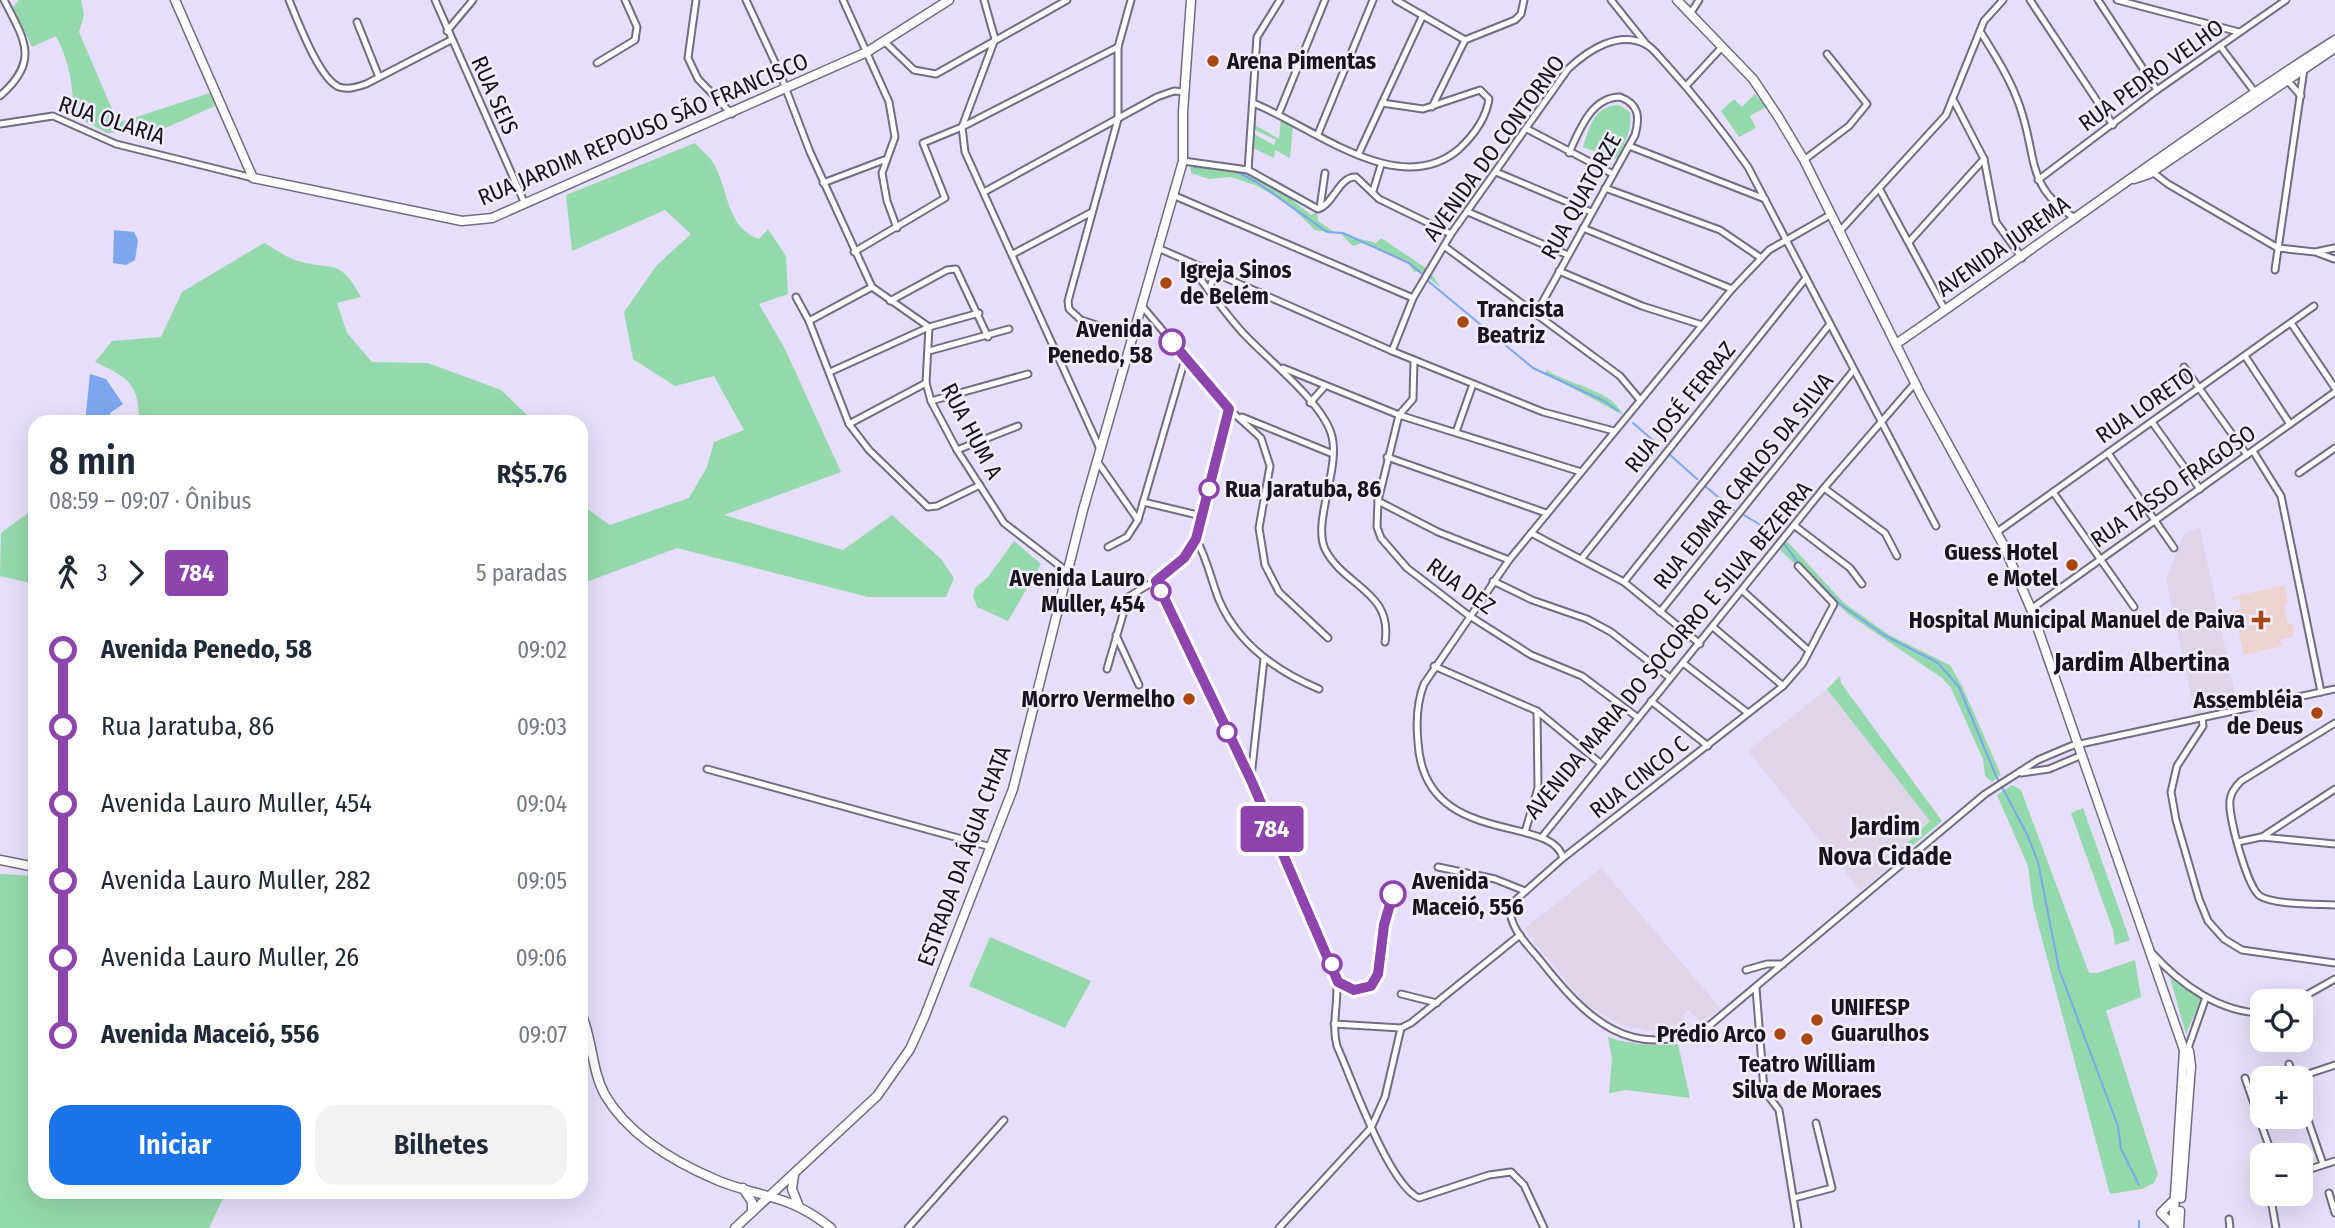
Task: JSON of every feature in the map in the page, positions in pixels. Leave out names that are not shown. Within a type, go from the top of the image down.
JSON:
[{"type":"street","points":[[0,96],[22,74],[27,52],[4,0]]},
{"type":"street","points":[[175,0],[253,178]]},
{"type":"street","points":[[289,0],[309,44],[334,85],[354,88],[379,78],[451,40]]},
{"type":"street","name":"RUA SEIS","points":[[435,0],[525,204]]},
{"type":"street","points":[[447,31],[473,0]]},
{"type":"street","points":[[597,63],[635,40],[637,27],[625,0]]},
{"type":"street","points":[[696,0],[688,58],[698,79],[732,114]]},
{"type":"street","points":[[747,0],[823,183],[872,287],[917,316],[929,327]]},
{"type":"street","points":[[843,0],[886,93],[895,130],[884,160],[884,190],[897,228]]},
{"type":"street","name":"RUA JARDIM REPOUSO SÃO FRANCISCO","points":[[253,178],[462,221],[492,218],[732,114],[886,43],[938,3],[949,0]]},
{"type":"street","points":[[985,0],[995,39],[962,127],[965,152],[1100,450]]},
{"type":"street","points":[[886,43],[915,70],[936,74],[1067,0]]},
{"type":"street","points":[[1131,0],[1118,47],[1118,119],[1068,301],[1069,309],[1081,320],[1133,337]]},
{"type":"street","name":"ESTRADA DA ÁGUA CHATA","points":[[735,1228],[877,1096],[905,1058],[991,847],[1023,756],[1097,461],[1175,196],[1183,160],[1191,0]]},
{"type":"street","points":[[1248,170],[1257,37],[1280,0]]},
{"type":"street","points":[[1279,113],[1325,0]]},
{"type":"street","points":[[1318,134],[1373,0]]},
{"type":"street","points":[[1396,0],[1465,40]]},
{"type":"street","points":[[1432,107],[1465,40],[1515,20],[1521,14],[1524,0]]},
{"type":"street","points":[[1611,0],[1631,20],[1647,45],[1686,86],[1748,167],[1936,526]]},
{"type":"street","points":[[1677,0],[1752,79],[1804,160],[1915,382],[1997,532],[2031,609],[2185,1057]]},
{"type":"street","points":[[1690,14],[1699,0]]},
{"type":"street","points":[[1839,232],[1937,128],[1954,101],[1989,13],[2003,0]]},
{"type":"street","points":[[2030,0],[2113,125]]},
{"type":"street","points":[[2098,0],[2157,90]]},
{"type":"street","points":[[2117,0],[2239,32]]},
{"type":"street","name":"RUA PEDRO VELHO","points":[[2038,180],[2157,90],[2286,0]]},
{"type":"street","points":[[1358,155],[1423,15]]},
{"type":"street","points":[[357,22],[379,78]]},
{"type":"street","points":[[1980,31],[2020,106],[2038,180],[2054,204],[2076,219]]},
{"type":"street","name":"AVENIDA DO CONTORNO","points":[[1392,351],[1413,298],[1451,234],[1555,87],[1582,56],[1608,43],[1623,40],[1647,45]]},
{"type":"street","name":"AVENIDA JUREMA","points":[[1896,344],[2335,40]]},
{"type":"street","points":[[2220,46],[2257,95]]},
{"type":"street","points":[[854,252],[941,202],[945,194],[923,143],[962,127],[1118,47]]},
{"type":"street","points":[[1686,86],[1722,47]]},
{"type":"street","name":"AVENIDA JUREMA","points":[[2304,64],[2335,48]]},
{"type":"street","points":[[1804,160],[1849,126],[1867,104],[1828,54]]},
{"type":"street","points":[[2275,270],[2304,64]]},
{"type":"street","points":[[2285,77],[2301,96]]},
{"type":"street","points":[[984,192],[1157,97],[1174,91],[1185,92]]},
{"type":"street","points":[[1253,103],[1279,113],[1381,165],[1423,166],[1456,151],[1483,119],[1489,99],[1484,92],[1474,91],[1432,107],[1415,110],[1382,103]]},
{"type":"street","name":"RUA QUATORZE","points":[[1537,312],[1629,146],[1638,115],[1628,100],[1614,97],[1591,112],[1569,153]]},
{"type":"street","points":[[1954,101],[1984,159],[1996,222],[2022,258]]},
{"type":"street","name":"RUA OLARIA","points":[[0,124],[53,116],[116,144],[253,178]]},
{"type":"street","points":[[1527,129],[1613,174]]},
{"type":"street","points":[[1629,146],[1765,199]]},
{"type":"street","points":[[1909,242],[1984,159]]},
{"type":"street","points":[[823,183],[884,160]]},
{"type":"street","points":[[1183,160],[1248,170],[1315,208],[1321,208],[1352,176],[1373,191],[1379,199],[1451,234]]},
{"type":"street","points":[[1373,191],[1381,165]]},
{"type":"street","points":[[2150,169],[2278,248],[2315,252],[2335,259],[2335,243]]},
{"type":"street","points":[[1496,172],[1591,212]]},
{"type":"street","points":[[1321,208],[1325,173]]},
{"type":"street","points":[[1605,188],[1720,230],[1760,258]]},
{"type":"street","points":[[1880,190],[1945,311]]},
{"type":"street","points":[[1175,196],[1413,298]]},
{"type":"street","points":[[1013,254],[1091,212]]},
{"type":"street","points":[[1468,212],[1568,255]]},
{"type":"street","name":"AVENIDA MARIA DO SOCORRO E SILVA BEZERRA","points":[[1830,215],[1760,258],[1732,289],[1546,513],[1468,615],[1434,666],[1420,694],[1417,724],[1419,755],[1427,775],[1443,800],[1463,816],[1542,837],[1824,488],[1915,382]]},
{"type":"street","points":[[1583,228],[1732,289]]},
{"type":"street","points":[[1444,246],[1537,312],[1620,376],[1640,400]]},
{"type":"street","points":[[1158,248],[1189,264],[1473,384],[1543,412],[1614,431]]},
{"type":"street","points":[[2315,252],[2334,248]]},
{"type":"street","points":[[1189,264],[1244,334],[1280,367],[1329,427],[1334,454],[1323,526],[1323,546],[1336,563],[1384,610],[1388,626],[1385,642]]},
{"type":"street","points":[[890,301],[947,270],[956,269],[988,337]]},
{"type":"street","points":[[1559,271],[1642,306],[1702,325]]},
{"type":"street","points":[[1209,291],[1212,281],[1222,276]]},
{"type":"street","name":"RUA JOSÉ FERRAZ","points":[[1582,558],[1806,278]]},
{"type":"street","points":[[809,321],[872,287]]},
{"type":"street","points":[[796,297],[809,321],[849,424],[869,450],[928,507],[936,506],[980,485]]},
{"type":"street","points":[[1142,306],[1229,409],[1261,438],[1270,466],[1259,528],[1265,565],[1279,592],[1328,638]]},
{"type":"street","name":"RUA LORETO","points":[[1997,532],[2314,306]]},
{"type":"street","points":[[830,372],[929,327],[979,313]]},
{"type":"street","points":[[2291,323],[2335,390]]},
{"type":"street","points":[[1624,582],[1830,324]]},
{"type":"street","name":"RUA HUM A","points":[[929,327],[926,383],[931,401],[957,450],[1004,523],[1069,573]]},
{"type":"street","points":[[929,351],[988,337],[1009,329]]},
{"type":"street","points":[[2245,356],[2290,424]]},
{"type":"street","points":[[1108,547],[1127,537],[1138,520],[1185,359]]},
{"type":"street","name":"RUA DEZ","points":[[1415,360],[1413,398],[1399,415],[1378,501],[1377,527],[1387,547],[1407,568],[1468,615],[1531,654],[1582,676],[1637,717]]},
{"type":"street","points":[[1280,367],[1399,415],[1581,472]]},
{"type":"street","points":[[2184,367],[2247,455]]},
{"type":"street","name":"RUA EDMAR CARLOS DA SILVA","points":[[1660,612],[1853,371]]},
{"type":"street","points":[[931,401],[1028,374]]},
{"type":"street","points":[[849,424],[926,383]]},
{"type":"street","points":[[1456,432],[1473,384]]},
{"type":"street","points":[[1310,403],[1325,386]]},
{"type":"street","name":"RUA TASSO FRAGOSO","points":[[2031,609],[2335,390]]},
{"type":"street","points":[[1107,669],[1128,597],[1156,581],[1184,558],[1196,539],[1229,409]]},
{"type":"street","points":[[1239,416],[1270,426],[1334,454]]},
{"type":"street","points":[[2152,422],[2200,489]]},
{"type":"street","points":[[957,450],[1018,426]]},
{"type":"street","points":[[1261,438],[1270,426]]},
{"type":"street","points":[[2299,474],[2335,448]]},
{"type":"street","points":[[2253,451],[2281,496],[2321,692]]},
{"type":"street","points":[[2108,453],[2175,548]]},
{"type":"street","points":[[1387,457],[1546,513]]},
{"type":"street","points":[[1097,461],[1138,520]]},
{"type":"street","points":[[1824,488],[1885,533],[1897,556]]},
{"type":"street","points":[[2053,492],[2134,607]]},
{"type":"street","points":[[1378,501],[1438,532],[1509,560]]},
{"type":"street","points":[[1143,502],[1202,516]]},
{"type":"street","points":[[1795,526],[1850,568],[1862,584]]},
{"type":"street","points":[[1531,533],[1624,582],[1700,644]]},
{"type":"street","points":[[1196,539],[1227,617],[1236,631],[1264,659],[1319,689]]},
{"type":"street","name":"RUA CINCO C","points":[[1520,935],[1511,920],[1510,905],[1563,858],[1783,686],[1809,651],[1834,603],[1798,566]]},
{"type":"street","points":[[1156,581],[1251,780],[1338,982],[1334,1024],[1337,1046],[1371,1128],[1405,1188],[1419,1198],[1499,1172],[1511,1172],[1524,1185],[1544,1228]]},
{"type":"street","points":[[1493,582],[1532,600],[1595,623],[1670,678]]},
{"type":"street","points":[[1743,591],[1809,651]]},
{"type":"street","points":[[1713,627],[1783,686]]},
{"type":"street","points":[[1116,635],[1139,685]]},
{"type":"street","points":[[1251,780],[1264,659]]},
{"type":"street","points":[[1683,663],[1748,713]]},
{"type":"street","points":[[1434,666],[1536,711],[1600,763]]},
{"type":"street","points":[[1334,1024],[1401,1028],[1437,1003],[1520,935],[1582,1011],[1607,1028],[1639,1039],[1671,1038],[1700,1030],[1756,988],[1842,910],[1995,787],[2064,748],[2335,689]]},
{"type":"street","points":[[1651,701],[1708,746]]},
{"type":"street","points":[[1525,832],[1538,788],[1536,711]]},
{"type":"street","points":[[2202,718],[2203,726],[2177,766],[2171,792],[2185,855],[2208,921],[2224,939],[2242,950],[2335,963]]},
{"type":"street","points":[[2335,723],[2235,787],[2230,803],[2238,842],[2252,885],[2260,896],[2268,900],[2335,905]]},
{"type":"street","points":[[2018,773],[2049,769],[2082,755]]},
{"type":"street","points":[[707,769],[991,847]]},
{"type":"street","points":[[2261,837],[2335,789]]},
{"type":"street","points":[[1542,837],[1562,853],[1563,858]]},
{"type":"street","points":[[2238,842],[2261,837],[2335,844]]},
{"type":"street","points":[[0,860],[28,866]]},
{"type":"street","points":[[1438,867],[1495,879],[1525,891]]},
{"type":"street","points":[[2150,951],[2162,964],[2206,997],[2225,1007],[2250,1011]]},
{"type":"street","points":[[2150,951],[2165,981],[2188,1046],[2191,1066],[2175,1227]]},
{"type":"street","points":[[1745,970],[1767,964],[1783,964]]},
{"type":"street","points":[[2313,991],[2335,979]]},
{"type":"street","points":[[1756,988],[1764,1090],[1779,1110],[1798,1228]]},
{"type":"street","points":[[1401,994],[1437,1003]]},
{"type":"street","points":[[2175,1227],[2185,1057],[2206,997]]},
{"type":"street","points":[[1279,1228],[1371,1128],[1385,1097],[1401,1028]]},
{"type":"street","points":[[588,1041],[598,1080],[616,1111],[639,1134],[669,1155],[720,1181],[798,1204],[831,1228]]},
{"type":"street","points":[[2313,1072],[2335,1065]]},
{"type":"street","points":[[2245,1078],[2268,1143]]},
{"type":"street","points":[[908,1228],[1004,1120]]},
{"type":"street","points":[[1794,1198],[1832,1188],[1816,1123]]},
{"type":"street","points":[[2311,1129],[2323,1164]]},
{"type":"street","points":[[2313,1168],[2335,1161]]},
{"type":"street","points":[[795,1173],[792,1189],[798,1204]]},
{"type":"street","points":[[743,1188],[752,1202],[752,1212]]},
{"type":"street","points":[[2329,1194],[2335,1213]]},
{"type":"street","points":[[2272,1206],[2276,1228]]},
{"type":"street","points":[[2229,1219],[2230,1228]]},
{"type":"shaded area","points":[[2200,528],[2237,704],[2195,714],[2166,578],[2185,533]]},
{"type":"shaded area","name":"Hospital Municipal Manuel de Paiva","points":[[2285,585],[2288,603],[2284,606],[2288,624],[2293,623],[2294,636],[2280,640],[2282,646],[2244,655],[2234,611],[2241,609],[2239,599],[2233,600],[2232,597]]},
{"type":"shaded area","points":[[1827,689],[1930,821],[1897,853],[1895,850],[1889,854],[1889,867],[1860,890],[1748,751]]},
{"type":"shaded area","points":[[1601,868],[1721,1009],[1700,1022],[1689,1010],[1682,1015],[1692,1027],[1659,1031],[1625,1027],[1586,1005],[1524,929]]},
{"type":"green space","points":[[19,0],[81,0],[84,15],[79,32],[118,123],[210,93],[215,106],[163,129],[107,133],[73,115],[70,74],[61,45],[56,36],[32,47],[13,7]]},
{"type":"green space","points":[[1755,94],[1766,107],[1750,116],[1756,128],[1739,137],[1721,111],[1734,99],[1742,107]]},
{"type":"green space","points":[[1619,105],[1630,112],[1631,118],[1617,159],[1583,147],[1598,113]]},
{"type":"green space","points":[[1281,119],[1293,125],[1290,158],[1275,150],[1274,158],[1253,148],[1254,134],[1274,145],[1276,140],[1255,130],[1255,125],[1279,139]]},
{"type":"green space","points":[[695,143],[708,156],[719,174],[734,217],[740,226],[759,239],[768,229],[786,256],[788,294],[759,304],[785,349],[841,472],[724,515],[843,550],[892,515],[941,559],[954,578],[946,597],[868,597],[677,548],[588,581],[588,507],[610,525],[689,498],[707,467],[714,442],[744,430],[714,376],[675,386],[633,359],[624,312],[657,265],[691,234],[665,210],[572,251],[566,195]]},
{"type":"green space","points":[[1190,164],[1229,166],[1251,173],[1278,189],[1311,215],[1317,212],[1318,221],[1334,232],[1376,243],[1381,238],[1429,270],[1441,288],[1420,271],[1414,272],[1407,262],[1362,243],[1353,246],[1341,234],[1315,230],[1286,202],[1257,186],[1231,177],[1209,179],[1191,173]]},
{"type":"green space","points":[[264,243],[294,260],[334,268],[347,276],[361,297],[337,303],[347,333],[372,362],[428,363],[501,390],[527,415],[138,415],[137,398],[129,383],[116,372],[95,362],[112,341],[161,337],[182,292]]},
{"type":"green space","points":[[1546,370],[1601,394],[1618,407],[1623,415],[1546,374]]},
{"type":"green space","points":[[28,513],[28,582],[0,576],[1,533]]},
{"type":"green space","points":[[1014,541],[1041,564],[1008,621],[977,607],[973,596],[975,588],[988,577]]},
{"type":"green space","points":[[1787,541],[1843,602],[1889,635],[1950,665],[2001,775],[1992,782],[1985,776],[1983,759],[1951,688],[1942,678],[1848,614],[1780,550]]},
{"type":"green space","points":[[1840,676],[1841,683],[1942,821],[1905,852],[1900,850],[1930,821],[1827,689]]},
{"type":"green space","points":[[2012,785],[2021,790],[2089,973],[2097,973],[2135,960],[2141,997],[2106,1011],[2158,1174],[2154,1183],[2142,1189],[2110,1194],[2033,905],[2028,866],[1997,795]]},
{"type":"green space","points":[[2083,808],[2130,940],[2115,945],[2113,930],[2071,813]]},
{"type":"green space","points":[[0,874],[28,876],[28,1199],[223,1199],[209,1228],[0,1228]]},
{"type":"green space","points":[[990,937],[1091,981],[1065,1028],[969,986]]},
{"type":"green space","points":[[2170,978],[2201,999],[2186,1034]]},
{"type":"green space","points":[[1608,1037],[1643,1044],[1678,1044],[1690,1098],[1626,1090],[1609,1093],[1612,1059]]},
{"type":"water","points":[[114,230],[134,232],[138,240],[135,260],[126,265],[113,263]]},
{"type":"water","points":[[90,374],[106,379],[123,404],[110,415],[86,415]]},
{"type":"waterway","points":[[1194,167],[1236,171],[1258,183],[1327,232],[1343,233],[1409,263],[1421,273]]},
{"type":"waterway","points":[[1428,281],[1533,368],[1604,401],[1618,411]]},
{"type":"waterway","points":[[1633,423],[1656,443]]},
{"type":"waterway","points":[[1669,454],[1697,479]]},
{"type":"waterway","points":[[1706,487],[1734,510]]},
{"type":"waterway","points":[[1744,515],[1777,535]]},
{"type":"waterway","points":[[1785,545],[1797,561],[1840,604],[1884,635],[1938,663],[1959,687],[1996,776],[2027,834],[2038,862],[2059,969],[2118,1126],[2121,1149],[2139,1185]]},
{"type":"waterway","points":[[2139,1221],[2139,1228]]},
{"type":"bus line","name":"784","points":[[1172,342],[1229,409],[1196,539],[1184,558],[1156,581],[1251,780],[1338,982],[1354,990],[1365,990],[1374,982],[1378,974],[1384,925],[1393,894]]},
{"type":"place","name":"Arena Pimentas","points":[[1213,61]]},
{"type":"place","name":"Igreja Sinos de Belém","points":[[1166,283]]},
{"type":"place","name":"Trancista Beatriz","points":[[1463,322]]},
{"type":"place","name":"Avenida Penedo, 58","points":[[1172,342]]},
{"type":"place","name":"Rua Jaratuba, 86","points":[[1209,489]]},
{"type":"place","name":"Guess Hotel e Motel","points":[[2072,565]]},
{"type":"place","name":"Avenida Lauro Muller, 454","points":[[1161,591]]},
{"type":"place","name":"Hospital Municipal Manuel de Paiva","points":[[2261,620]]},
{"type":"place","name":"Morro Vermelho","points":[[1189,699]]},
{"type":"place","name":"Assembléia de Deus","points":[[2317,713]]},
{"type":"place","name":"Avenida Maceió, 556","points":[[1393,894]]},
{"type":"place","name":"UNIFESP Guarulhos","points":[[1817,1020]]},
{"type":"place","name":"Prédio Arco","points":[[1780,1034]]},
{"type":"place","name":"Teatro William Silva de Moraes","points":[[1807,1039]]},
{"type":"district","name":"Jardim Albertina","points":[[2142,662]]},
{"type":"district","name":"Jardim Nova Cidade","points":[[1885,841]]}]
